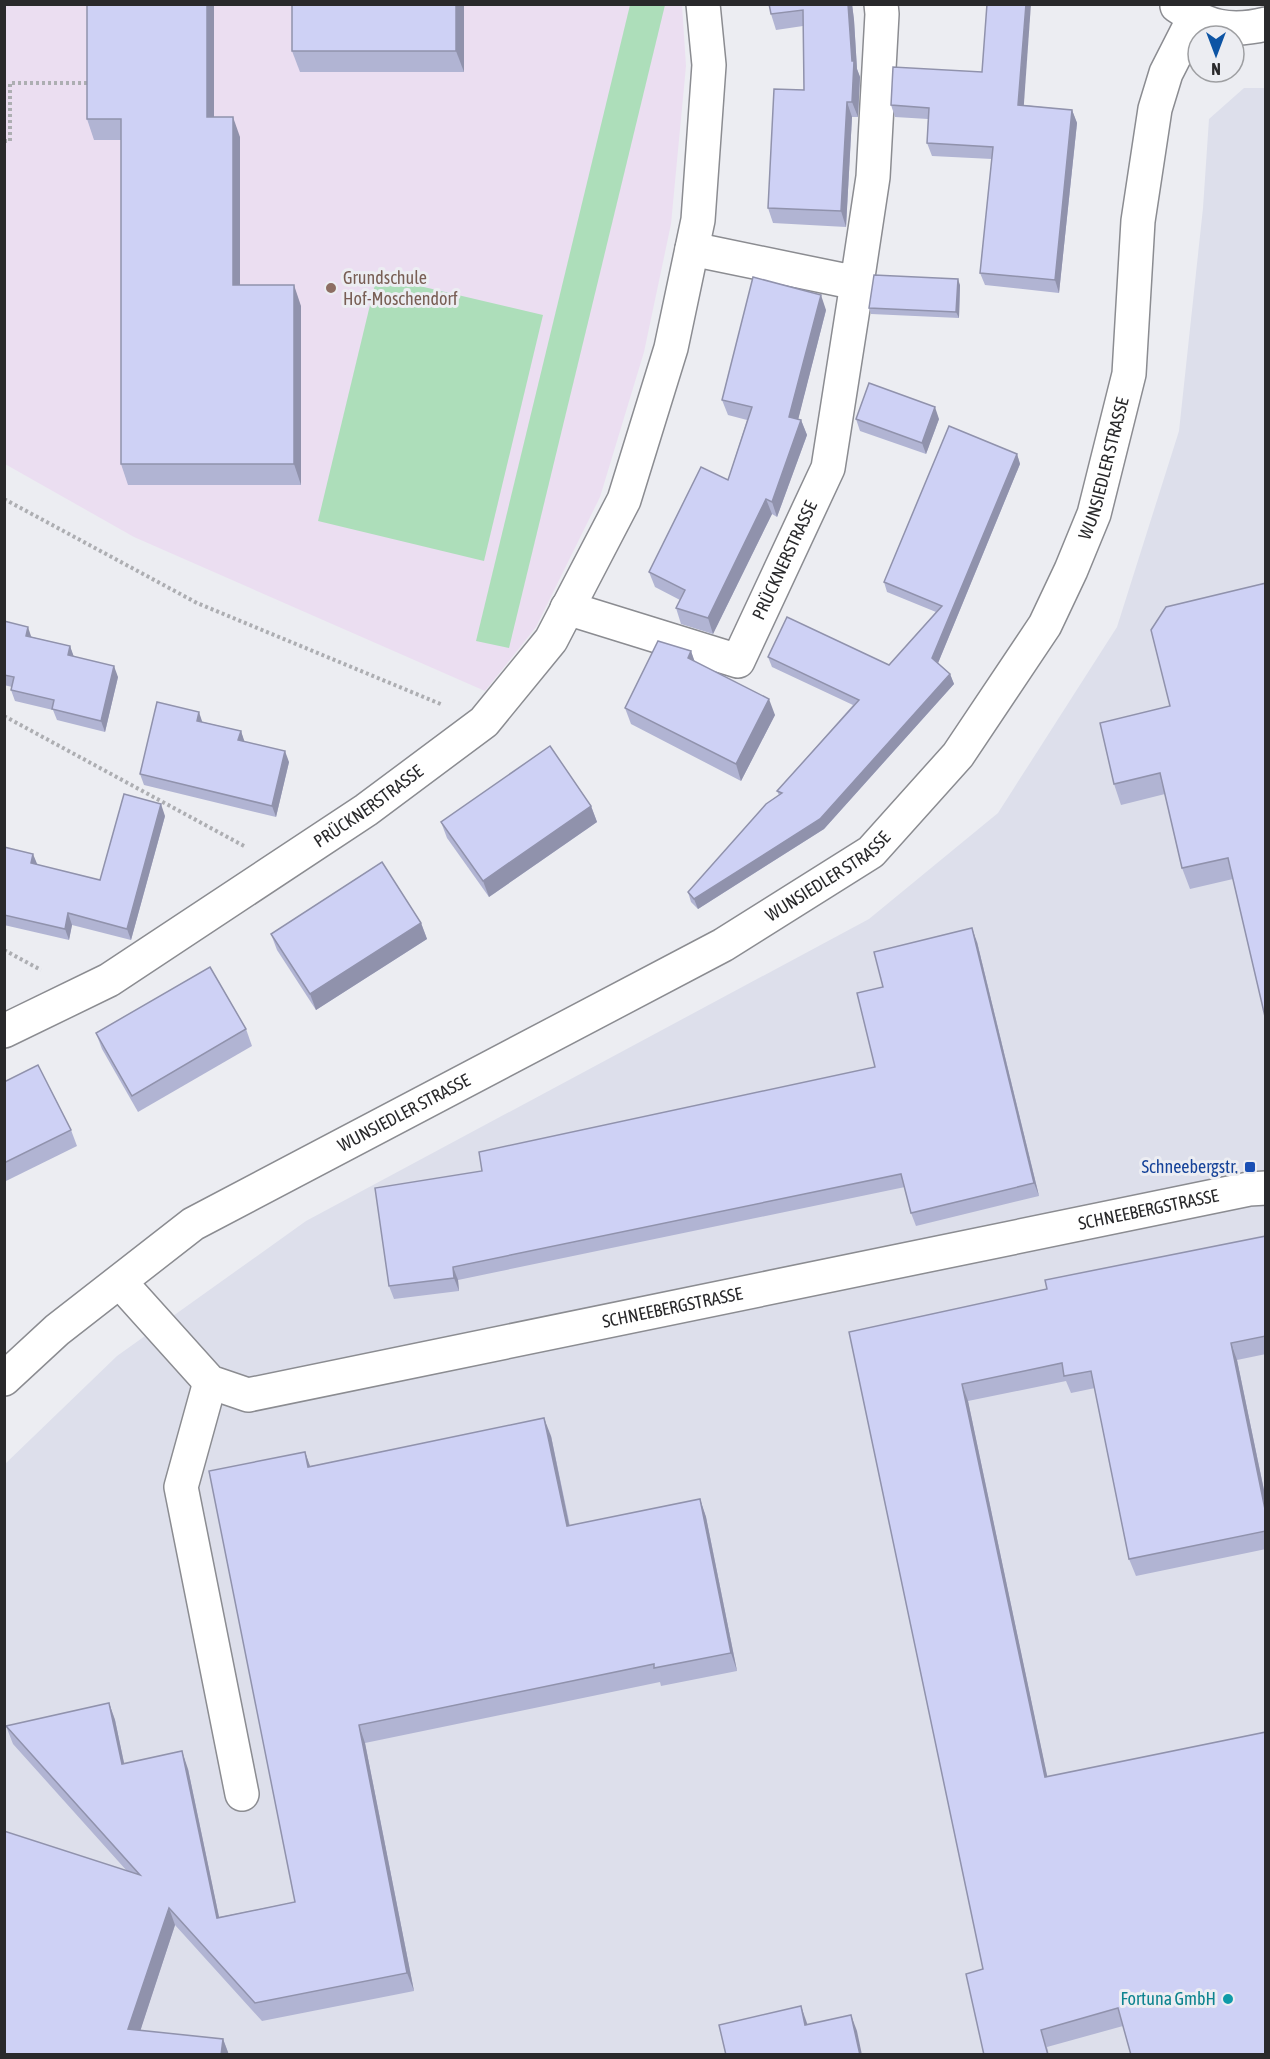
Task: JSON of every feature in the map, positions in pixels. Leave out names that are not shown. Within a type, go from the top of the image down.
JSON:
[{"type":"street","name":"PRÜCKNERSTRASSE","points":[[4,1031],[109,980],[366,810],[484,722],[550,640],[624,500],[671,348],[698,220],[709,65],[703,4]]},
{"type":"street","name":"PRÜCKNERSTRASSE","points":[[567,608],[738,661],[828,468],[873,177],[881,4]]},
{"type":"street","points":[[1185,11],[1224,28],[1249,28],[1266,24]]},
{"type":"street","name":"WUNSIEDLER STRASSE","points":[[4,1379],[57,1330],[193,1224],[723,945],[871,852],[958,755],[1045,625],[1094,514],[1129,374],[1138,221],[1155,109],[1185,11]]},
{"type":"street","points":[[692,249],[857,283]]},
{"type":"street","name":"SCHNEEBERGSTRASSE","points":[[120,1282],[210,1382],[248,1395],[1249,1189],[1266,1188]]},
{"type":"street","points":[[210,1382],[181,1487],[242,1794]]},
{"type":"path","points":[[4,141],[10,141],[10,83],[94,83]]},
{"type":"path","points":[[4,499],[196,603],[484,722]]},
{"type":"path","points":[[4,716],[282,866]]},
{"type":"shaded area","name":"Grundschule Hof-Moschendorf","points":[[5,5],[682,5],[686,66],[671,224],[644,352],[600,497],[536,627],[485,691],[134,537],[5,464]]},
{"type":"shaded area","points":[[1244,88],[1265,88],[1265,2054],[5,2054],[5,1464],[117,1356],[306,1221],[869,919],[998,813],[1117,627],[1179,431],[1203,208],[1209,119]]},
{"type":"green space","points":[[630,5],[665,5],[509,648],[476,641]]},
{"type":"green space","points":[[377,276],[543,315],[484,561],[318,521]]},
{"type":"building","name":"Grundschule Hof-Moschendorf","points":[[87,4],[207,4],[207,117],[233,117],[233,285],[294,285],[294,464],[121,464],[121,119],[87,119]]},
{"type":"building","points":[[292,4],[456,4],[456,51],[292,51]]},
{"type":"building","points":[[769,4],[848,4],[852,61],[854,61],[852,102],[847,102],[841,211],[768,208],[774,89],[804,90],[803,10],[771,14]]},
{"type":"building","points":[[987,4],[1026,4],[1018,105],[1072,110],[1055,280],[980,273],[993,147],[927,143],[929,108],[891,105],[893,67],[982,72]]},
{"type":"building","points":[[874,275],[958,279],[956,312],[869,308]]},
{"type":"building","points":[[753,277],[821,295],[789,417],[801,420],[772,502],[766,499],[708,618],[676,608],[685,590],[649,572],[701,467],[728,480],[752,407],[722,400]]},
{"type":"building","points":[[869,383],[935,407],[922,443],[856,419]]},
{"type":"building","points":[[949,426],[1017,454],[932,658],[950,674],[820,819],[694,899],[688,892],[766,804],[782,793],[777,791],[859,700],[768,657],[787,617],[889,665],[942,606],[884,582]]},
{"type":"building","points":[[1266,583],[1266,1021],[1228,858],[1182,868],[1160,773],[1114,784],[1100,723],[1170,706],[1151,630],[1166,607]]},
{"type":"building","points":[[4,621],[28,627],[26,636],[70,646],[68,655],[114,666],[101,721],[52,709],[54,700],[11,690],[14,677],[4,675]]},
{"type":"building","points":[[658,641],[691,651],[688,658],[769,699],[736,764],[625,708]]},
{"type":"building","points":[[157,702],[199,712],[197,721],[241,731],[238,740],[285,751],[272,806],[140,774]]},
{"type":"building","points":[[550,746],[591,806],[483,881],[441,822]]},
{"type":"building","points":[[124,794],[161,804],[127,929],[68,913],[65,929],[4,915],[4,847],[33,854],[31,863],[100,880]]},
{"type":"building","points":[[382,862],[421,923],[310,994],[271,934]]},
{"type":"building","points":[[972,928],[1034,1183],[911,1213],[901,1174],[453,1267],[454,1278],[389,1286],[375,1188],[482,1171],[479,1152],[875,1067],[857,993],[883,987],[874,952]]},
{"type":"building","points":[[210,967],[246,1029],[132,1096],[96,1033]]},
{"type":"building","points":[[38,1065],[71,1130],[4,1163],[4,1082]]},
{"type":"building","points":[[1266,1236],[1266,1336],[1231,1343],[1266,1514],[1266,1531],[1129,1559],[1091,1371],[1064,1376],[1062,1363],[962,1384],[1045,1777],[1266,1732],[1266,2055],[1131,2055],[1118,2008],[1041,2030],[1048,2055],[984,2055],[966,1974],[983,1969],[849,1332],[1047,1289],[1045,1280]]},
{"type":"building","points":[[544,1418],[567,1526],[700,1499],[731,1653],[654,1668],[654,1664],[359,1725],[407,1973],[255,2003],[169,1908],[128,2029],[223,2039],[221,2055],[4,2055],[4,1831],[140,1875],[6,1726],[109,1703],[122,1764],[182,1751],[217,1918],[295,1902],[209,1471],[305,1452],[308,1467]]},
{"type":"building","points":[[801,2006],[805,2025],[851,2015],[860,2055],[726,2055],[719,2025]]},
{"type":"place","name":"Grundschule Hof-Moschendorf","points":[[331,288]]},
{"type":"place","name":"Schneebergstr.","points":[[1250,1167]]},
{"type":"place","name":"Fortuna GmbH","points":[[1228,1999]]}]
